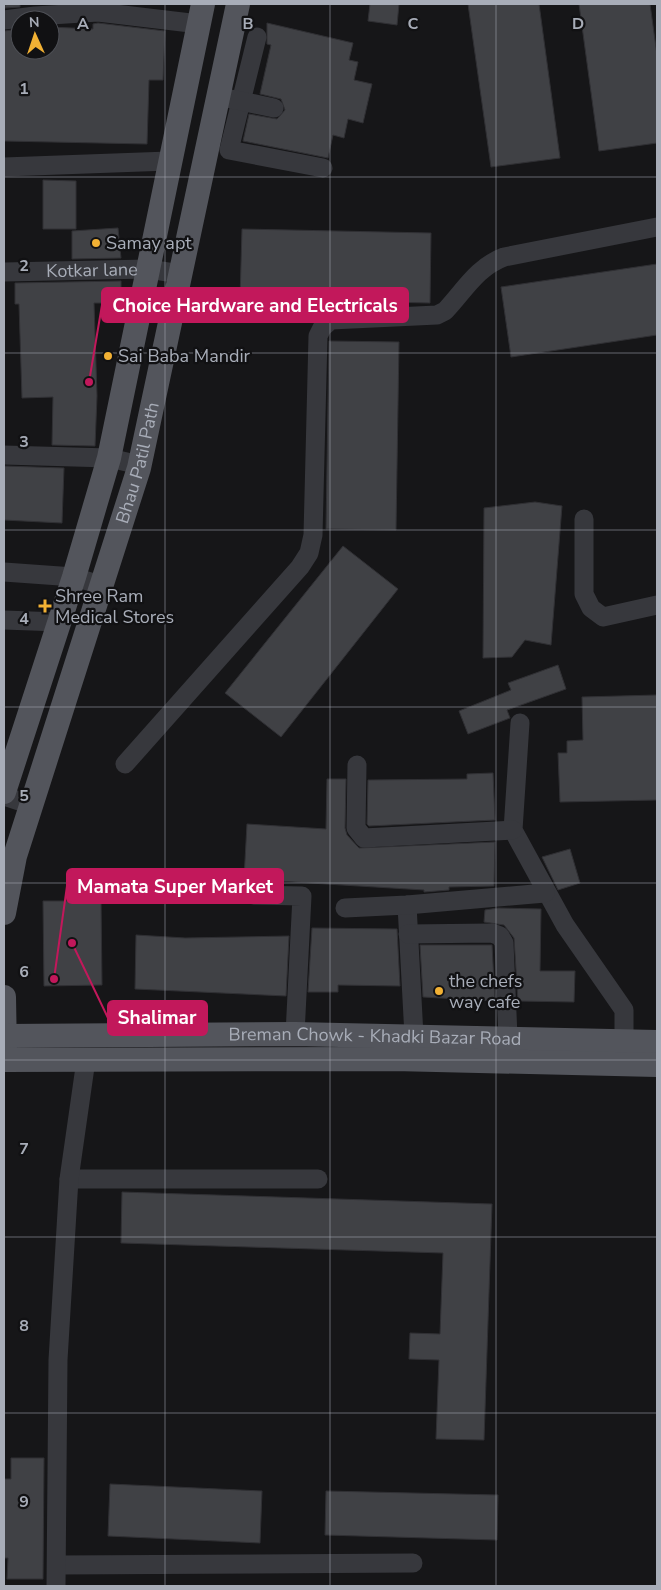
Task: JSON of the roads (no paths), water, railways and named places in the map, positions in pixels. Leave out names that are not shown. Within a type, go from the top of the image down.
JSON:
[{"type":"main road","name":"Bhau Patil Path","points":[[4,913],[16,856],[31,805],[140,465],[238,4]]},
{"type":"main road","name":"Bhau Patil Path","points":[[4,794],[74,577],[109,458],[201,14]]},
{"type":"main road","points":[[46,664],[74,672]]},
{"type":"main road","points":[[4,997],[4,1063]]},
{"type":"main road","name":"Breman Chowk - Khadki Bazar Road","points":[[5,1036],[295,1034],[508,1037],[657,1042]]},
{"type":"main road","name":"Breman Chowk - Khadki Bazar Road","points":[[4,1063],[86,1060],[394,1059],[657,1065]]},
{"type":"street","points":[[4,20],[98,12],[201,14]]},
{"type":"street","points":[[257,37],[243,101],[229,150],[323,168]]},
{"type":"street","points":[[218,96],[274,108]]},
{"type":"street","points":[[4,167],[170,161]]},
{"type":"street","points":[[125,764],[300,567],[308,554],[312,535],[318,336],[326,324],[331,320],[437,314],[445,311],[480,270],[491,262],[504,257],[657,227]]},
{"type":"street","name":"Kotkar lane","points":[[4,272],[148,268],[181,274]]},
{"type":"street","points":[[4,455],[109,458],[140,465]]},
{"type":"street","points":[[584,519],[584,594],[590,608],[603,617],[657,605]]},
{"type":"street","points":[[4,572],[74,577],[101,584]]},
{"type":"street","points":[[4,620],[59,622]]},
{"type":"street","points":[[520,723],[514,830],[545,893],[624,1010],[624,1041]]},
{"type":"street","points":[[357,765],[356,828],[364,838],[514,830]]},
{"type":"street","points":[[4,794],[31,805]]},
{"type":"street","points":[[345,908],[407,905],[545,893]]},
{"type":"street","points":[[254,895],[302,896],[295,1034]]},
{"type":"street","points":[[407,905],[414,1036]]},
{"type":"street","points":[[408,934],[492,933],[500,936],[504,943],[508,1037]]},
{"type":"street","points":[[56,1586],[58,1360],[69,1179],[86,1060]]},
{"type":"street","points":[[69,1179],[318,1179]]},
{"type":"street","points":[[57,1565],[413,1563]]},
{"type":"place","name":"Samay apt","points":[[96,243]]},
{"type":"place","name":"Sai Baba Mandir","points":[[108,356]]},
{"type":"place","name":"Choice Hardware and Electricals","points":[[89,382]]},
{"type":"place","name":"Shree Ram Medical Stores","points":[[45,606]]},
{"type":"place","name":"Shalimar","points":[[72,943]]},
{"type":"place","name":"Mamata Super Market","points":[[54,979]]},
{"type":"place","name":"the chefs way cafe","points":[[439,991]]}]
